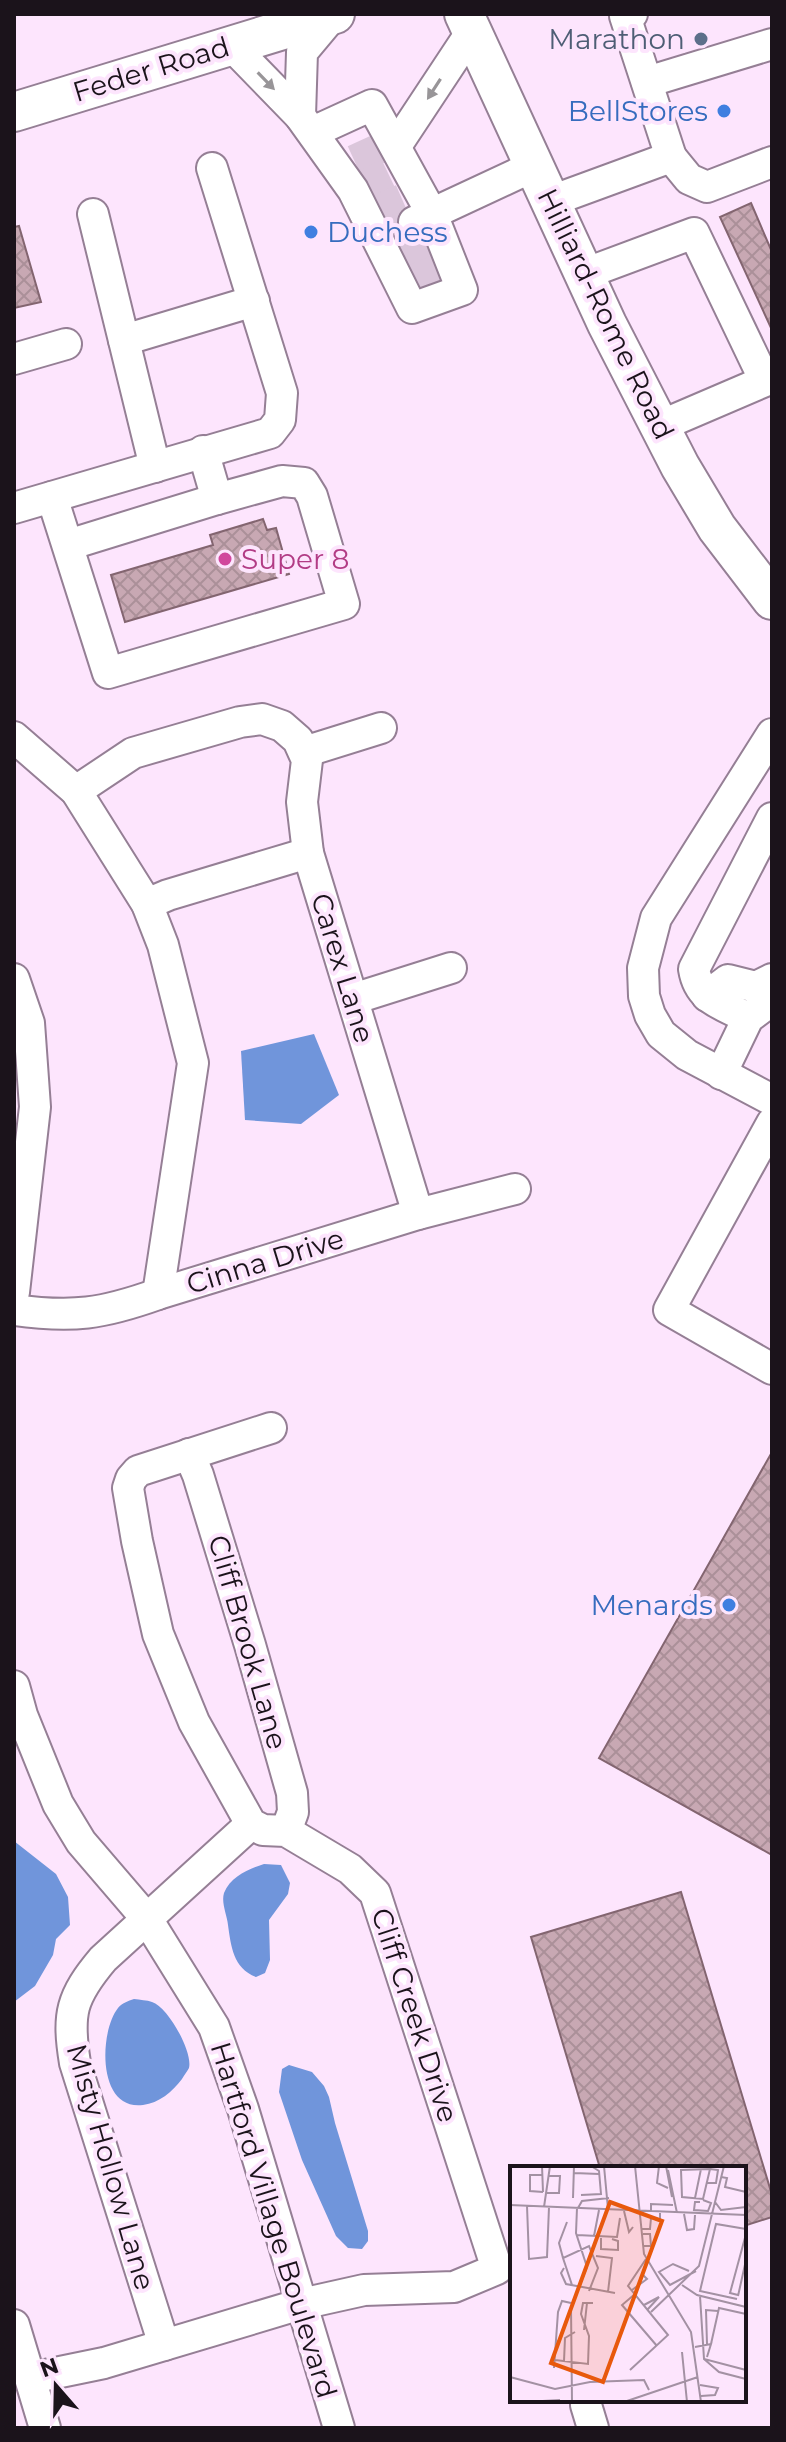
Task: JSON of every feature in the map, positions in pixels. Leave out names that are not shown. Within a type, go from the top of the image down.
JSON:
[{"type":"main road","name":"Feder Road","points":[[16,104],[334,14]]},
{"type":"main road","name":"Hilliard-Rome Road","points":[[468,22],[584,274],[698,499],[765,590]]},
{"type":"street","points":[[307,124],[302,52],[334,14]]},
{"type":"street","points":[[632,14],[625,16],[671,157],[689,179],[707,187],[772,162]]},
{"type":"street","points":[[397,212],[468,22]]},
{"type":"street","points":[[647,82],[772,44]]},
{"type":"street","points":[[231,45],[397,212]]},
{"type":"street","points":[[307,124],[372,105],[397,212]]},
{"type":"street","points":[[551,201],[671,157]]},
{"type":"street","points":[[397,212],[534,166]]},
{"type":"street","points":[[14,508],[270,433],[280,420],[282,393],[212,168]]},
{"type":"street","points":[[93,214],[155,467]]},
{"type":"street","points":[[584,274],[694,233],[765,381],[660,426]]},
{"type":"street","points":[[124,340],[254,301]]},
{"type":"street","points":[[14,359],[66,344]]},
{"type":"street","points":[[203,451],[217,499]]},
{"type":"street","points":[[52,497],[108,673],[344,604],[312,496],[304,483],[282,481],[68,545]]},
{"type":"street","points":[[765,590],[772,618]]},
{"type":"street","points":[[76,791],[133,753],[240,722],[262,719],[282,726],[298,740],[304,752],[381,728]]},
{"type":"street","points":[[772,736],[656,918],[643,968],[644,996],[661,1034],[687,1055],[772,1100]]},
{"type":"street","points":[[14,737],[76,791],[147,904],[163,945],[193,1063],[158,1294]]},
{"type":"street","name":"Carex Lane","points":[[304,752],[307,760],[302,802],[308,853],[418,1214]]},
{"type":"street","points":[[727,806],[769,822],[694,969],[697,985],[707,996],[748,1018]]},
{"type":"street","points":[[147,904],[308,853]]},
{"type":"street","points":[[353,999],[451,968]]},
{"type":"street","points":[[14,979],[29,1023],[35,1107],[14,1292]]},
{"type":"street","points":[[707,996],[728,980],[756,987],[772,979]]},
{"type":"street","points":[[721,1074],[748,1018],[772,1000]]},
{"type":"street","points":[[772,1123],[669,1310],[772,1369]]},
{"type":"street","name":"Cinna Drive","points":[[14,1310],[76,1315],[117,1309],[418,1214],[515,1189]]},
{"type":"street","points":[[251,1824],[194,1722],[158,1634],[128,1488],[138,1471],[271,1428]]},
{"type":"street","name":"Cliff Brook Lane","points":[[189,1454],[250,1645],[292,1793],[293,1812],[286,1831]]},
{"type":"street","name":"Hartford Village Boulevard","points":[[14,1686],[22,1715],[58,1804],[81,1842],[147,1919],[214,2027],[243,2109],[339,2428]]},
{"type":"street","name":"Cliff Creek Drive","points":[[251,1824],[263,1830],[286,1831],[350,1869],[375,1893],[497,2269],[454,2287],[364,2290],[301,2304]]},
{"type":"street","name":"Misty Hollow Lane","points":[[164,2345],[75,2063],[71,2037],[73,2010],[82,1984],[103,1959],[251,1824]]},
{"type":"street","points":[[31,2378],[104,2363],[301,2304]]},
{"type":"street","points":[[14,2325],[45,2428]]},
{"type":"water","points":[[314,1034],[339,1095],[301,1124],[245,1120],[241,1051]]},
{"type":"water","points":[[14,1841],[56,1874],[68,1897],[70,1925],[56,1939],[53,1955],[35,1986],[14,2002]]},
{"type":"water","points":[[264,1864],[281,1865],[290,1883],[288,1894],[269,1920],[270,1960],[265,1973],[256,1977],[242,1968],[234,1956],[223,1897],[236,1878]]},
{"type":"water","points":[[134,1999],[152,2002],[165,2012],[183,2041],[189,2061],[189,2068],[174,2088],[160,2099],[143,2105],[128,2104],[117,2096],[106,2068],[107,2034],[112,2019],[120,2006]]},
{"type":"water","points":[[289,2065],[312,2072],[329,2097],[368,2231],[368,2241],[362,2249],[348,2248],[336,2236],[302,2160],[279,2092],[282,2069]]},
{"type":"building","points":[[751,203],[772,252],[772,330],[720,217]]},
{"type":"building","points":[[19,226],[41,302],[14,308],[14,227]]},
{"type":"building","name":"Super 8","points":[[263,519],[267,530],[276,528],[289,574],[125,622],[111,575],[213,545],[210,535]]},
{"type":"building","name":"Menards","points":[[772,1452],[772,1855],[599,1758]]},
{"type":"building","points":[[681,1892],[772,2195],[772,2217],[746,2225],[746,2166],[599,2166],[531,1937]]},
{"type":"tunnel","points":[[354,160],[378,149]]},
{"type":"tunnel","points":[[365,184],[388,173]]},
{"type":"tunnel","points":[[379,209],[402,199]]},
{"type":"tunnel","points":[[391,232],[414,222]]},
{"type":"tunnel","points":[[402,257],[426,245]]},
{"type":"tunnel","points":[[414,279],[438,269]]},
{"type":"place","name":"Marathon","points":[[701,39]]},
{"type":"place","name":"BellStores","points":[[724,111]]},
{"type":"place","name":"Duchess","points":[[311,232]]},
{"type":"place","name":"Super 8","points":[[225,559]]},
{"type":"place","name":"Menards","points":[[729,1605]]}]
